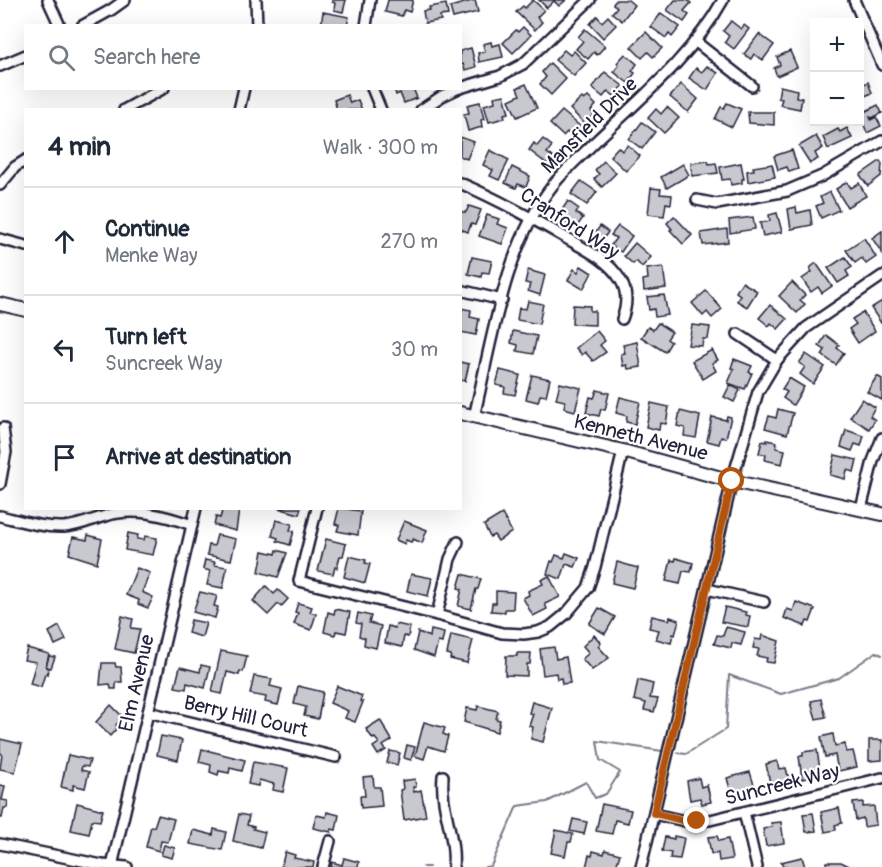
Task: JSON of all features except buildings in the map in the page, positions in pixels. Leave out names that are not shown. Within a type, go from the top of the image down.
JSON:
[{"type":"main road","points":[[0,304],[24,310]]},
{"type":"main road","name":"Kenneth Avenue","points":[[462,414],[623,451],[732,481],[882,514]]},
{"type":"street","points":[[48,0],[59,24]]},
{"type":"street","points":[[86,24],[125,0]]},
{"type":"street","points":[[256,0],[257,24]]},
{"type":"street","points":[[366,24],[370,0]]},
{"type":"street","points":[[462,87],[500,76],[523,64],[590,0]]},
{"type":"street","name":"Mansfield Drive","points":[[474,417],[516,252],[545,195],[567,168],[679,61],[696,42],[723,0]]},
{"type":"street","points":[[854,0],[882,65]]},
{"type":"street","points":[[696,42],[752,86]]},
{"type":"street","points":[[0,66],[24,56]]},
{"type":"street","points":[[128,108],[160,90]]},
{"type":"street","points":[[239,108],[244,90]]},
{"type":"street","points":[[373,90],[380,108]]},
{"type":"street","points":[[424,108],[456,90]]},
{"type":"street","points":[[697,200],[717,204],[788,191],[822,177],[882,141]]},
{"type":"street","points":[[0,185],[15,167],[24,161]]},
{"type":"street","name":"Cranford Way","points":[[462,184],[497,198],[599,258],[611,268],[622,282],[626,294],[622,319]]},
{"type":"street","points":[[0,239],[24,245]]},
{"type":"street","points":[[641,867],[732,481],[758,392],[777,360],[806,328],[882,276]]},
{"type":"street","points":[[462,290],[502,300]]},
{"type":"street","points":[[738,334],[777,360]]},
{"type":"street","points":[[0,484],[6,452],[3,428]]},
{"type":"street","points":[[861,509],[873,461],[882,438]]},
{"type":"street","points":[[316,510],[299,581],[502,633],[538,632],[550,627],[566,614],[588,588],[623,451]]},
{"type":"street","name":"Elm Avenue","points":[[112,866],[196,510]]},
{"type":"street","points":[[0,516],[56,527],[82,524],[103,512],[130,511],[192,525]]},
{"type":"street","points":[[437,615],[450,558],[458,542]]},
{"type":"street","points":[[707,589],[764,602]]},
{"type":"street","name":"Berry Hill Court","points":[[148,712],[315,750],[336,757]]},
{"type":"street","points":[[443,776],[442,790],[454,852],[453,867]]},
{"type":"street","name":"Suncreek Way","points":[[654,813],[685,821],[697,821],[744,813],[882,778]]},
{"type":"street","points":[[744,813],[757,867]]},
{"type":"street","points":[[323,867],[330,841]]},
{"type":"street","points":[[0,844],[127,867]]},
{"type":"waterway","points":[[678,753],[686,754],[726,729],[729,675],[781,694],[839,678],[876,652],[882,655]]},
{"type":"waterway","points":[[485,867],[491,866],[517,806],[547,802],[586,782],[595,798],[606,794],[620,772],[600,760],[597,741],[662,751]]},
{"type":"waterway","points":[[423,867],[429,867]]},
{"type":"route","points":[[697,821],[685,821],[654,813],[732,481]]}]
